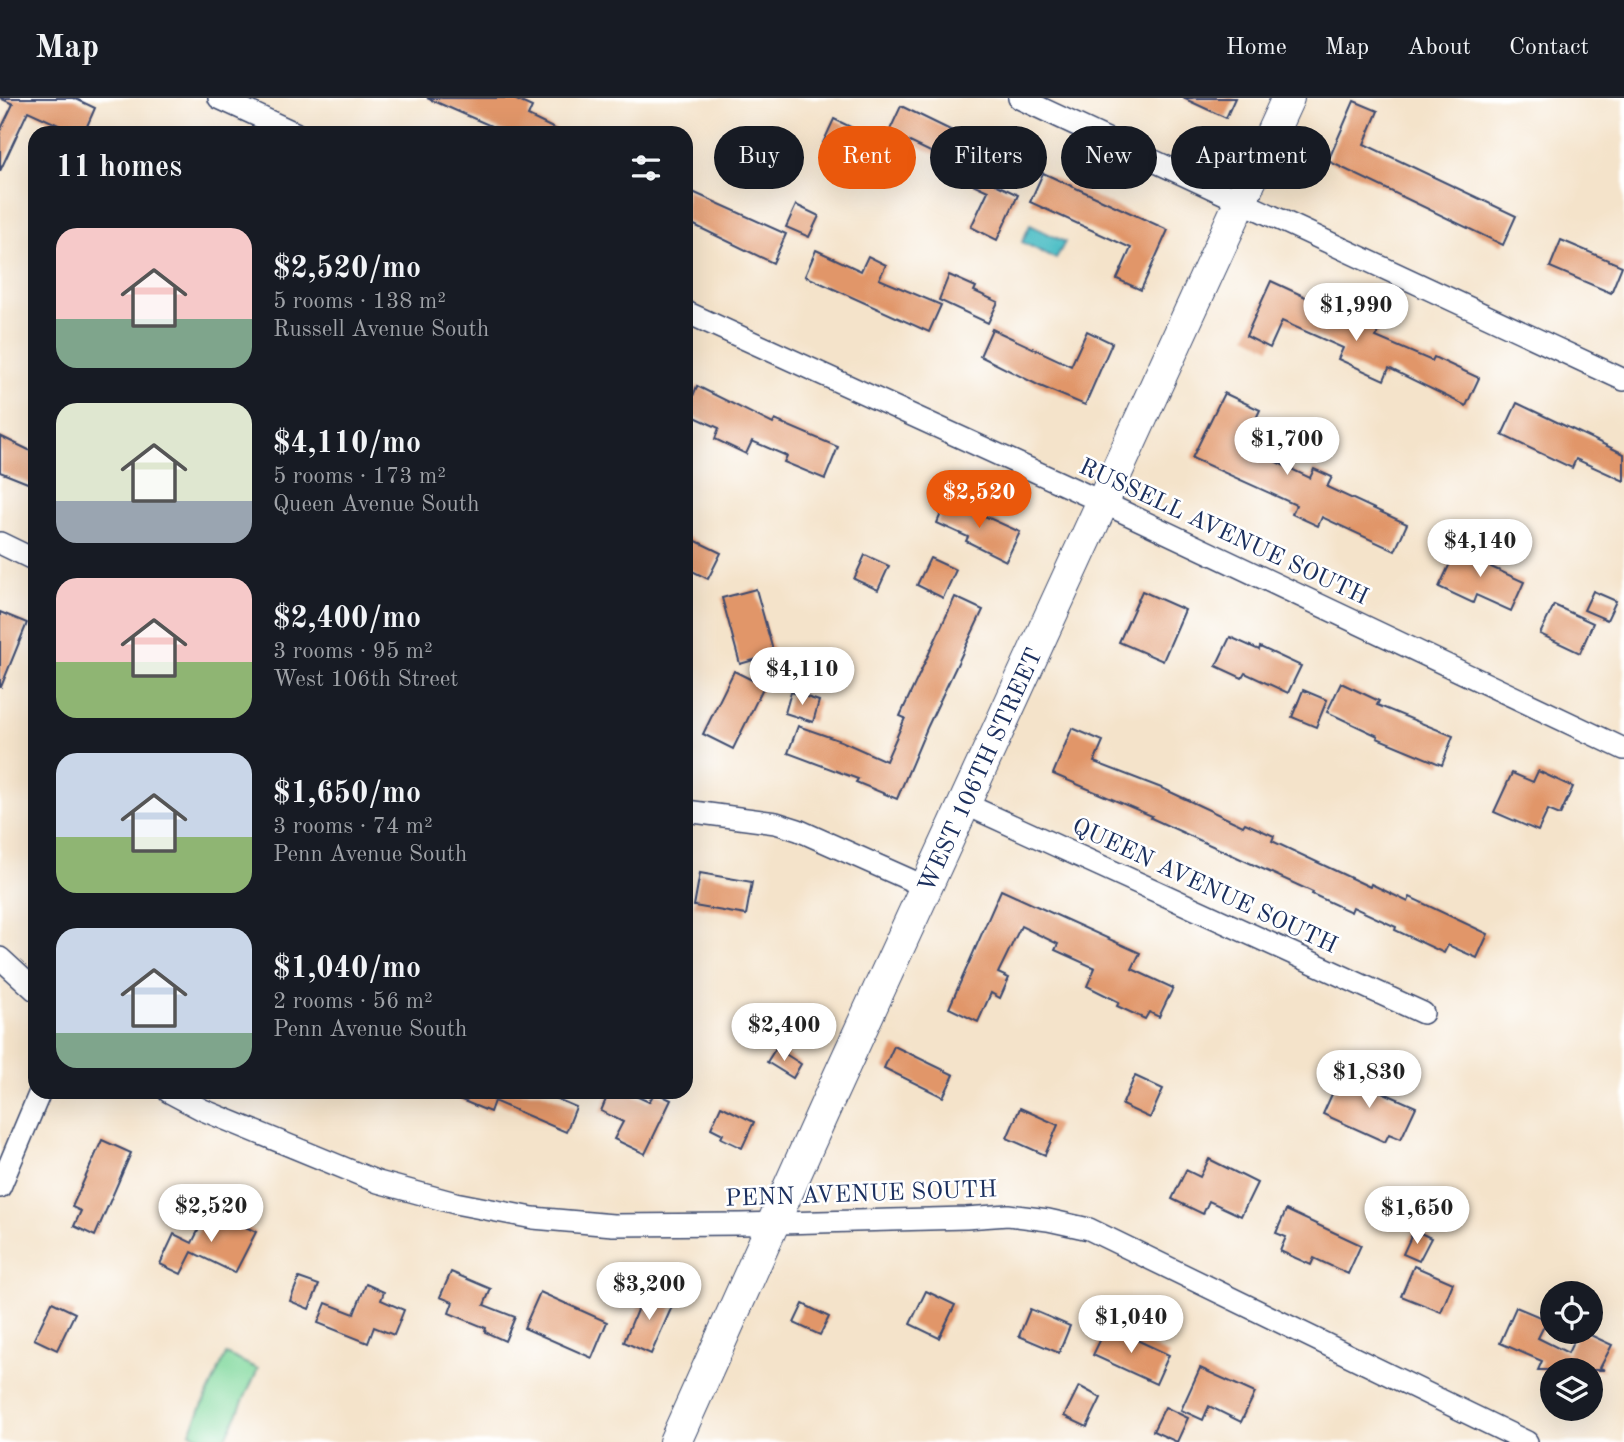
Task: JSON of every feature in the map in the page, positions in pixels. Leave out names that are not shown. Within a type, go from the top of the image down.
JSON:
[{"type":"street","points":[[219,98],[280,126]]},
{"type":"street","points":[[1019,98],[1624,380]]},
{"type":"street","name":"WEST 106TH STREET","points":[[675,1442],[1288,98]]},
{"type":"street","name":"RUSSELL AVENUE SOUTH","points":[[693,315],[1102,502],[1624,749]]},
{"type":"street","points":[[0,543],[28,556]]},
{"type":"street","name":"QUEEN AVENUE SOUTH","points":[[965,804],[1423,1013]]},
{"type":"street","points":[[693,812],[776,823],[798,830],[926,887]]},
{"type":"street","points":[[0,958],[28,984]]},
{"type":"street","points":[[0,1187],[37,1099]]},
{"type":"street","name":"PENN AVENUE SOUTH","points":[[182,1099],[378,1182],[455,1203],[533,1218],[613,1225],[773,1224],[1008,1214],[1089,1229],[1527,1442]]},
{"type":"green space","points":[[226,1354],[258,1369],[224,1442],[211,1442],[190,1432]]},
{"type":"water","points":[[1030,225],[1065,242],[1056,259],[1022,242]]},
{"type":"building","points":[[0,98],[74,98],[95,108],[87,126],[61,126],[28,111],[0,171],[0,131],[13,104]]},
{"type":"building","points":[[427,98],[512,98],[532,107],[528,116],[549,126],[491,126]]},
{"type":"building","points":[[1183,98],[1235,98],[1226,118]]},
{"type":"building","points":[[1354,101],[1378,111],[1364,144],[1516,216],[1503,245],[1331,162],[1331,154]]},
{"type":"building","points":[[901,106],[942,126],[930,126],[930,152],[916,145],[916,126],[892,126]]},
{"type":"building","points":[[834,119],[849,126],[831,126]]},
{"type":"building","points":[[1047,175],[1061,181],[1061,189],[1078,189],[1168,230],[1141,290],[1117,279],[1131,248],[1030,202],[1036,189],[1047,189]]},
{"type":"building","points":[[984,189],[1005,189],[1018,195],[997,240],[971,227],[988,191]]},
{"type":"building","points":[[693,192],[786,234],[773,263],[693,224]]},
{"type":"building","points":[[796,205],[819,216],[809,237],[786,227]]},
{"type":"building","points":[[1561,240],[1622,266],[1611,293],[1550,267]]},
{"type":"building","points":[[816,250],[861,271],[868,256],[886,265],[879,279],[941,305],[929,332],[805,276]]},
{"type":"building","points":[[949,275],[976,287],[974,291],[998,302],[988,323],[939,300]]},
{"type":"building","points":[[1271,281],[1379,331],[1376,337],[1432,361],[1434,357],[1479,378],[1466,406],[1389,368],[1384,380],[1338,359],[1343,348],[1282,321],[1270,348],[1246,336]]},
{"type":"building","points":[[992,329],[1071,366],[1087,331],[1112,343],[1085,405],[980,356]]},
{"type":"building","points":[[697,386],[773,424],[775,420],[838,447],[825,479],[784,462],[787,456],[752,441],[746,454],[715,439],[719,428],[693,416],[693,396]]},
{"type":"building","points":[[1224,393],[1260,410],[1243,446],[1310,478],[1314,469],[1332,477],[1327,487],[1407,524],[1395,551],[1322,517],[1318,526],[1292,514],[1296,505],[1192,458]]},
{"type":"building","points":[[1517,403],[1624,454],[1624,481],[1576,459],[1572,468],[1502,435]]},
{"type":"building","points":[[0,436],[28,450],[28,483],[0,472]]},
{"type":"building","points":[[947,499],[1020,532],[1006,561],[966,541],[968,537],[937,523]]},
{"type":"building","points":[[693,539],[721,553],[708,579],[693,572]]},
{"type":"building","points":[[1459,544],[1494,560],[1491,567],[1524,582],[1511,611],[1476,595],[1473,603],[1439,587]]},
{"type":"building","points":[[865,555],[889,566],[878,590],[854,579]]},
{"type":"building","points":[[930,558],[956,570],[943,598],[917,585]]},
{"type":"building","points":[[756,589],[774,654],[740,664],[722,598]]},
{"type":"building","points":[[1142,591],[1185,610],[1163,661],[1119,642]]},
{"type":"building","points":[[1593,591],[1616,601],[1607,620],[1584,610]]},
{"type":"building","points":[[955,597],[983,610],[897,799],[856,782],[858,779],[788,753],[798,726],[886,761],[905,718],[900,716]]},
{"type":"building","points":[[1554,605],[1593,623],[1580,653],[1540,634]]},
{"type":"building","points":[[0,612],[27,623],[1,687],[0,687]]},
{"type":"building","points":[[1230,637],[1301,666],[1288,693],[1245,673],[1242,678],[1216,666]]},
{"type":"building","points":[[734,671],[764,686],[733,749],[703,734]]},
{"type":"building","points":[[1341,683],[1379,701],[1377,705],[1453,736],[1442,765],[1377,738],[1378,736],[1327,712]]},
{"type":"building","points":[[1303,690],[1327,700],[1316,727],[1292,717]]},
{"type":"building","points":[[791,692],[819,701],[813,722],[785,713]]},
{"type":"building","points":[[1072,728],[1103,741],[1094,762],[1164,789],[1243,826],[1245,823],[1274,836],[1272,841],[1370,887],[1371,884],[1408,902],[1410,897],[1488,934],[1477,958],[1448,945],[1444,953],[1353,907],[1351,912],[1151,818],[1152,816],[1053,774]]},
{"type":"building","points":[[1538,771],[1573,787],[1560,815],[1548,810],[1538,831],[1494,812],[1512,773],[1533,782]]},
{"type":"building","points":[[700,873],[752,882],[746,915],[694,906]]},
{"type":"building","points":[[1001,890],[1140,953],[1132,969],[1173,988],[1159,1017],[1149,1012],[1145,1019],[1117,1006],[1119,1002],[1087,986],[1095,968],[1055,950],[1058,944],[1021,926],[998,973],[1009,978],[1000,998],[991,993],[978,1022],[949,1008]]},
{"type":"building","points":[[894,1046],[954,1075],[943,1097],[884,1068]]},
{"type":"building","points":[[776,1048],[801,1064],[793,1078],[767,1062]]},
{"type":"building","points":[[1341,1074],[1416,1107],[1401,1139],[1389,1134],[1385,1142],[1323,1114]]},
{"type":"building","points":[[1135,1076],[1163,1089],[1150,1118],[1122,1105]]},
{"type":"building","points":[[459,1099],[557,1099],[576,1107],[566,1132],[494,1101],[490,1112]]},
{"type":"building","points":[[606,1099],[642,1099],[649,1102],[651,1099],[671,1100],[645,1154],[614,1139],[623,1122],[601,1111]]},
{"type":"building","points":[[721,1106],[754,1122],[742,1148],[721,1138],[723,1134],[711,1128]]},
{"type":"building","points":[[1020,1108],[1058,1125],[1045,1155],[1007,1138]]},
{"type":"building","points":[[102,1140],[131,1153],[95,1236],[74,1226],[81,1211],[72,1207]]},
{"type":"building","points":[[1209,1159],[1257,1183],[1241,1216],[1209,1201],[1203,1214],[1172,1199],[1186,1170],[1200,1177]]},
{"type":"building","points":[[209,1209],[256,1232],[235,1273],[192,1252],[181,1274],[160,1264],[174,1234],[192,1243]]},
{"type":"building","points":[[1286,1210],[1361,1245],[1348,1274],[1314,1258],[1311,1265],[1280,1251],[1286,1237],[1276,1233]]},
{"type":"building","points":[[1414,1230],[1431,1238],[1419,1261],[1403,1254]]},
{"type":"building","points":[[1414,1266],[1453,1283],[1441,1312],[1401,1296]]},
{"type":"building","points":[[451,1272],[491,1289],[484,1305],[515,1317],[505,1341],[485,1332],[486,1328],[449,1313],[453,1302],[440,1297]]},
{"type":"building","points":[[299,1278],[319,1285],[309,1309],[290,1301]]},
{"type":"building","points":[[366,1284],[384,1292],[381,1300],[404,1310],[394,1335],[374,1327],[368,1343],[318,1323],[326,1303],[354,1314]]},
{"type":"building","points":[[645,1290],[674,1302],[651,1354],[624,1342]]},
{"type":"building","points":[[926,1291],[955,1305],[939,1338],[910,1324]]},
{"type":"building","points":[[540,1292],[607,1322],[592,1358],[524,1328]]},
{"type":"building","points":[[52,1302],[75,1313],[57,1350],[34,1339]]},
{"type":"building","points":[[803,1304],[829,1317],[820,1335],[794,1323]]},
{"type":"building","points":[[1516,1307],[1540,1317],[1540,1344],[1550,1344],[1568,1353],[1572,1344],[1603,1344],[1603,1341],[1612,1345],[1603,1362],[1603,1358],[1540,1358],[1540,1360],[1500,1343]]},
{"type":"building","points":[[1030,1309],[1070,1326],[1059,1353],[1019,1336]]},
{"type":"building","points":[[1107,1326],[1169,1355],[1156,1384],[1093,1355]]},
{"type":"building","points":[[1200,1368],[1255,1393],[1241,1422],[1209,1406],[1203,1420],[1181,1410]]},
{"type":"building","points":[[1079,1386],[1101,1398],[1087,1427],[1064,1416]]},
{"type":"building","points":[[1165,1407],[1188,1418],[1177,1442],[1153,1431]]}]
